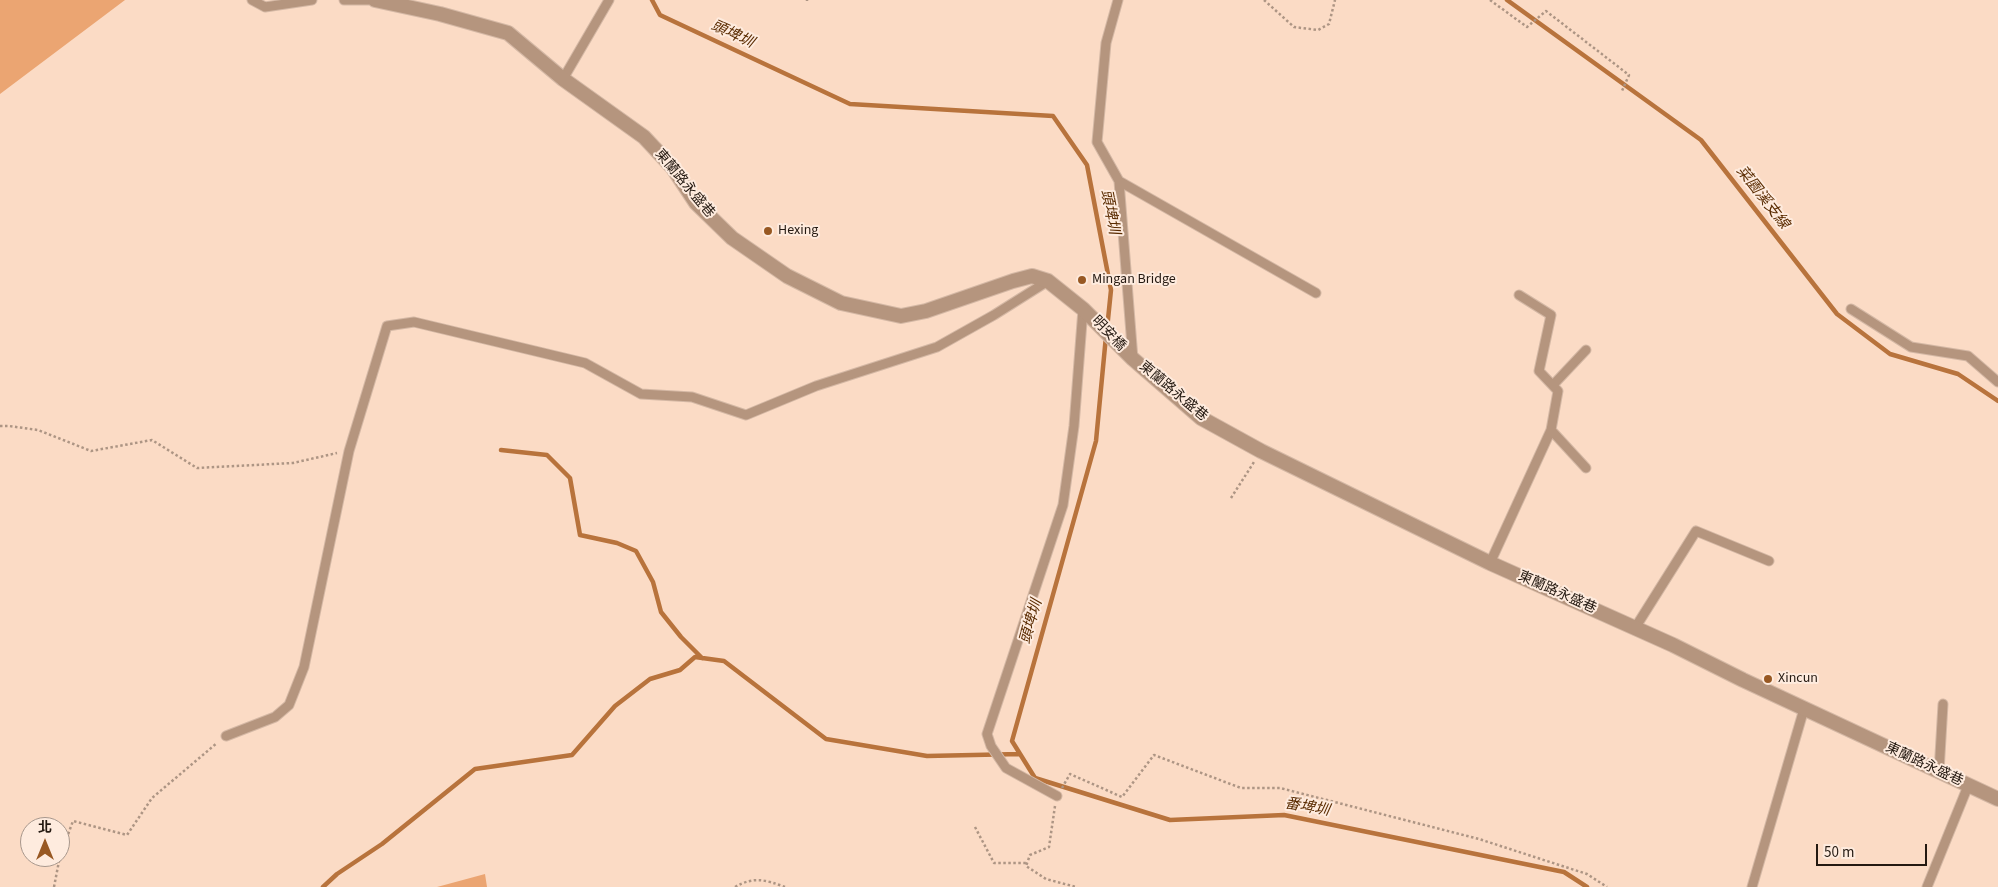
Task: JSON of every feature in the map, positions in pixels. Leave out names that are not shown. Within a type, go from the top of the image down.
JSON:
[{"type":"street","name":"東蘭路永盛巷","points":[[376,0],[440,14],[508,33],[563,79],[644,137],[673,168],[696,203],[732,238],[788,276],[841,303],[901,316],[926,311],[1032,276],[1048,281]]},
{"type":"street","points":[[1048,281],[1083,309]]},
{"type":"street","name":"明安橋","points":[[1083,309],[1133,359]]},
{"type":"street","name":"東蘭路永盛巷","points":[[1133,359],[1201,418],[1261,451],[1490,563],[1635,628],[1998,799]]},
{"type":"lane","points":[[252,0],[265,7],[312,0]]},
{"type":"lane","points":[[344,0],[376,0]]},
{"type":"lane","points":[[563,79],[609,0]]},
{"type":"lane","points":[[1118,0],[1106,43],[1097,142],[1119,181],[1133,359]]},
{"type":"lane","points":[[1119,181],[1316,293]]},
{"type":"lane","points":[[226,736],[275,717],[289,705],[304,667],[348,450],[387,326],[414,322],[585,363],[641,394],[692,397],[746,415],[816,386],[936,347],[994,315],[1048,281]]},
{"type":"lane","points":[[1490,563],[1551,430],[1558,391],[1538,371],[1552,315],[1519,295]]},
{"type":"lane","points":[[1057,796],[1006,768],[990,746],[987,734],[1063,505],[1074,426],[1083,309]]},
{"type":"lane","points":[[1851,309],[1911,347],[1968,356],[1998,382]]},
{"type":"lane","points":[[1553,386],[1586,350]]},
{"type":"lane","points":[[1551,430],[1586,468]]},
{"type":"lane","points":[[1635,628],[1696,531],[1769,561]]},
{"type":"lane","points":[[1939,772],[1943,704]]},
{"type":"lane","points":[[1752,887],[1804,709]]},
{"type":"lane","points":[[1927,887],[1968,786]]},
{"type":"path","points":[[1264,0],[1294,27],[1318,30],[1328,24],[1335,0]]},
{"type":"path","points":[[1490,0],[1528,27],[1546,11],[1629,75],[1622,91]]},
{"type":"path","points":[[0,426],[38,430],[91,451],[152,440],[197,468],[293,463],[348,450]]},
{"type":"path","points":[[1231,498],[1261,451]]},
{"type":"path","points":[[54,887],[60,856],[73,821],[127,836],[152,798],[226,736]]},
{"type":"path","points":[[1076,887],[1046,879],[1026,866],[1030,855],[1049,847],[1057,796],[1070,774],[1122,797],[1154,754],[1241,788],[1280,788],[1479,839],[1587,874],[1607,887]]},
{"type":"path","points":[[975,827],[994,863],[1027,863]]},
{"type":"path","points":[[735,887],[746,880],[767,880],[785,887]]},
{"type":"shaded area","points":[[0,0],[125,0],[0,94]]},
{"type":"shaded area","points":[[485,874],[487,887],[437,887]]},
{"type":"waterway","name":"頭埤圳","points":[[652,0],[660,15],[850,104],[1053,116],[1087,165],[1111,290],[1107,329]]},
{"type":"waterway","name":"菜園溪支線","points":[[1507,0],[1701,140],[1837,314],[1890,354],[1958,374],[1998,401]]},
{"type":"waterway","name":"番埤圳","points":[[1106,336],[1096,441],[1012,741],[1035,778],[1170,820],[1284,815],[1564,872],[1587,887]]},
{"type":"waterway","points":[[501,450],[547,455],[570,478],[580,535],[617,543],[636,551],[653,582],[661,612],[681,637],[702,658]]},
{"type":"waterway","points":[[323,887],[337,874],[382,844],[475,769],[572,755],[615,706],[650,679],[680,670],[695,657],[724,661],[826,739],[927,756],[1020,754]]},
{"type":"place","name":"Hexing","points":[[768,231]]},
{"type":"place","name":"Mingan Bridge","points":[[1082,280]]},
{"type":"place","name":"Xincun","points":[[1768,679]]}]
